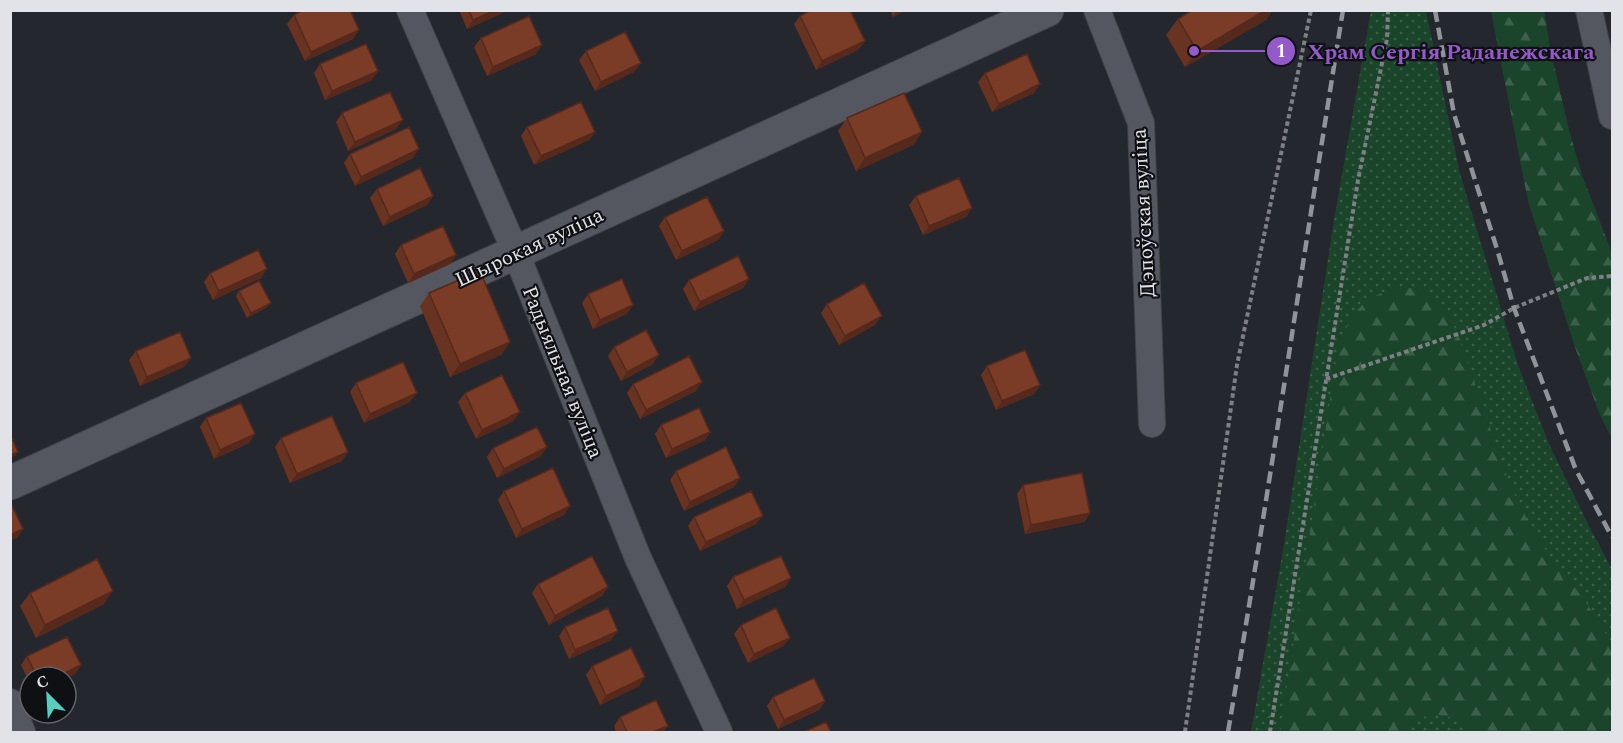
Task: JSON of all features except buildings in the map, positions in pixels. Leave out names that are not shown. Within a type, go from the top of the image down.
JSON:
[{"type":"street","name":"Радыяльная вуліца","points":[[410,10],[516,253],[638,558],[719,732]]},
{"type":"street","name":"Шырокая вуліца","points":[[10,483],[1047,10]]},
{"type":"street","name":"Дэпоўская вуліца","points":[[1097,10],[1141,123],[1152,424]]},
{"type":"street","points":[[1598,23],[1612,116]]},
{"type":"street","points":[[10,702],[22,732]]},
{"type":"path","points":[[1185,732],[1237,365],[1311,10]]},
{"type":"path","points":[[1270,732],[1358,180],[1387,39],[1388,10]]},
{"type":"path","points":[[1326,379],[1484,325],[1514,308],[1587,278],[1612,276]]},
{"type":"green space","points":[[1371,11],[1426,11],[1460,174],[1518,365],[1549,444],[1612,569],[1612,732],[1251,732],[1284,544],[1335,214]]},
{"type":"green space","points":[[1491,11],[1544,11],[1569,130],[1582,175],[1612,253],[1612,439],[1600,415],[1575,347],[1528,201]]},
{"type":"green space","points":[[1401,287],[1418,289],[1427,293],[1438,303],[1451,321],[1458,334],[1509,483],[1530,525],[1554,563],[1584,599],[1612,643],[1612,732],[1474,732],[1455,720],[1437,715],[1419,719],[1401,732],[1280,732],[1337,353],[1358,309],[1375,296]]},
{"type":"railway","points":[[1228,732],[1343,10]]},
{"type":"railway","points":[[1435,10],[1454,114],[1514,308],[1576,470],[1612,537]]},
{"type":"place","name":"Храм Сергія Раданежскага","points":[[1194,51]]}]
